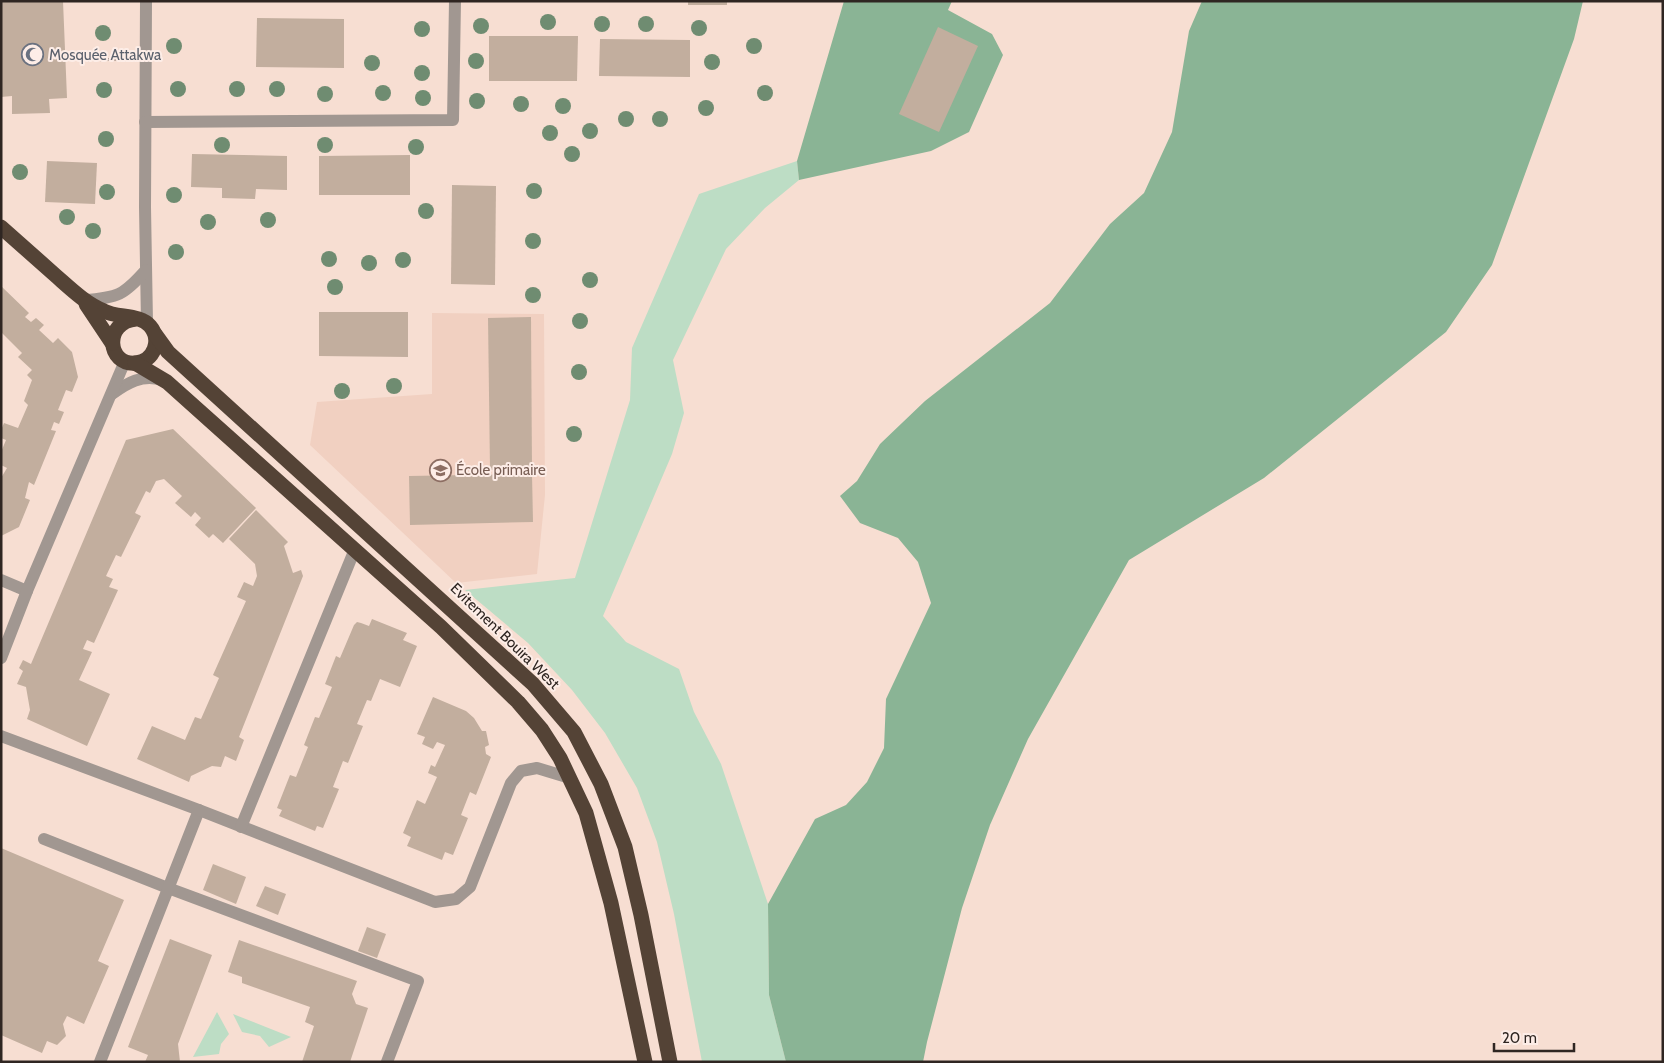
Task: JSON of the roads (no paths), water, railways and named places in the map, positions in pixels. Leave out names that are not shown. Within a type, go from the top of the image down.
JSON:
[{"type":"highway","points":[[1,227],[84,300],[116,316],[146,325]]},
{"type":"highway","points":[[84,300],[112,343],[116,354],[167,382],[441,627],[518,702],[542,730],[560,758],[586,813],[611,903],[645,1062]]},
{"type":"highway","points":[[112,343],[116,328],[121,323],[128,320],[146,325]]},
{"type":"highway","points":[[130,362],[148,359],[152,354],[155,347],[146,325]]},
{"type":"highway","name":"Evitement Bouira West","points":[[146,325],[168,352],[533,684],[574,732],[601,784],[624,847],[670,1062]]},
{"type":"street","points":[[146,1],[146,325]]},
{"type":"street","points":[[145,122],[454,120],[454,1]]},
{"type":"street","points":[[84,300],[107,299],[122,294],[146,270]]},
{"type":"street","points":[[1,658],[27,591],[112,394],[130,362]]},
{"type":"street","points":[[112,394],[126,384],[140,378],[152,377],[167,382]]},
{"type":"street","points":[[241,827],[355,549]]},
{"type":"street","points":[[1,580],[27,591]]},
{"type":"street","points":[[1,736],[199,810],[435,902],[456,899],[470,887],[511,783],[521,771],[537,768],[570,778]]},
{"type":"street","points":[[100,1062],[199,810]]},
{"type":"street","points":[[44,839],[168,888],[418,981],[387,1062]]},
{"type":"place","name":"Mosquée Attakwa","points":[[33,55]]},
{"type":"place","name":"École primaire","points":[[440,470]]}]
